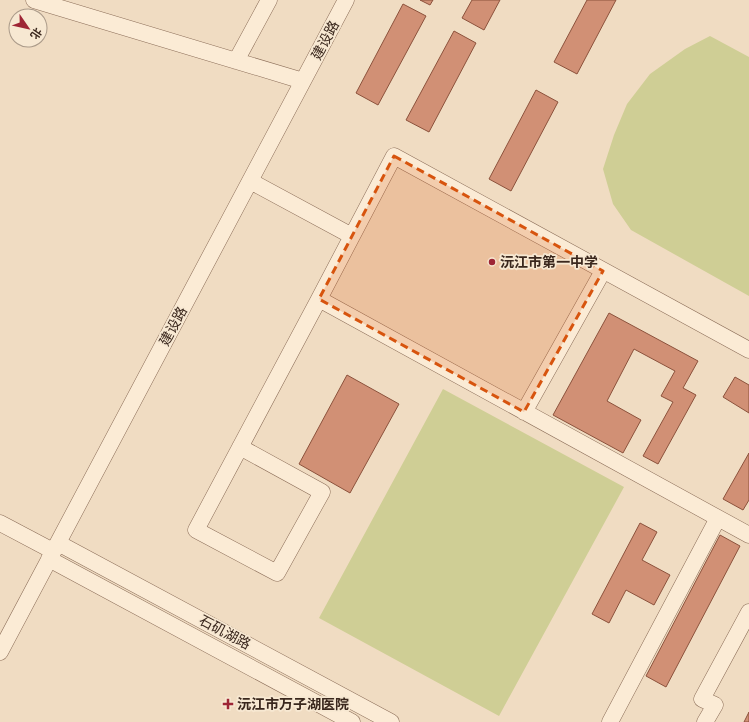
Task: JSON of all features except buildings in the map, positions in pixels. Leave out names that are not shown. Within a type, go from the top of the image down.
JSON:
[{"type":"street","points":[[34,0],[303,81]]},
{"type":"street","points":[[236,61],[269,0]]},
{"type":"street","name":"建设路","points":[[0,652],[346,0]]},
{"type":"street","points":[[240,448],[322,492],[277,573],[196,530],[394,156],[749,350]]},
{"type":"street","points":[[250,181],[352,236]]},
{"type":"street","points":[[524,412],[603,271]]},
{"type":"street","points":[[319,299],[749,535]]},
{"type":"street","points":[[610,722],[718,518]]},
{"type":"street","name":"石矶湖路","points":[[0,523],[391,722]]},
{"type":"street","name":"石矶湖路","points":[[53,551],[352,722]]},
{"type":"street","points":[[705,722],[715,705],[702,699],[749,612]]},
{"type":"highlighted area","points":[[394,156],[603,271],[524,412],[319,299]]},
{"type":"shaded area","points":[[710,36],[749,57],[749,296],[631,230],[613,204],[603,169],[614,135],[627,104],[650,74],[685,49]]},
{"type":"shaded area","points":[[443,389],[624,487],[499,716],[319,618]]},
{"type":"place","name":"沅江市第一中学","points":[[492,262]]},
{"type":"place","name":"沅江市万子湖医院","points":[[228,704]]}]
